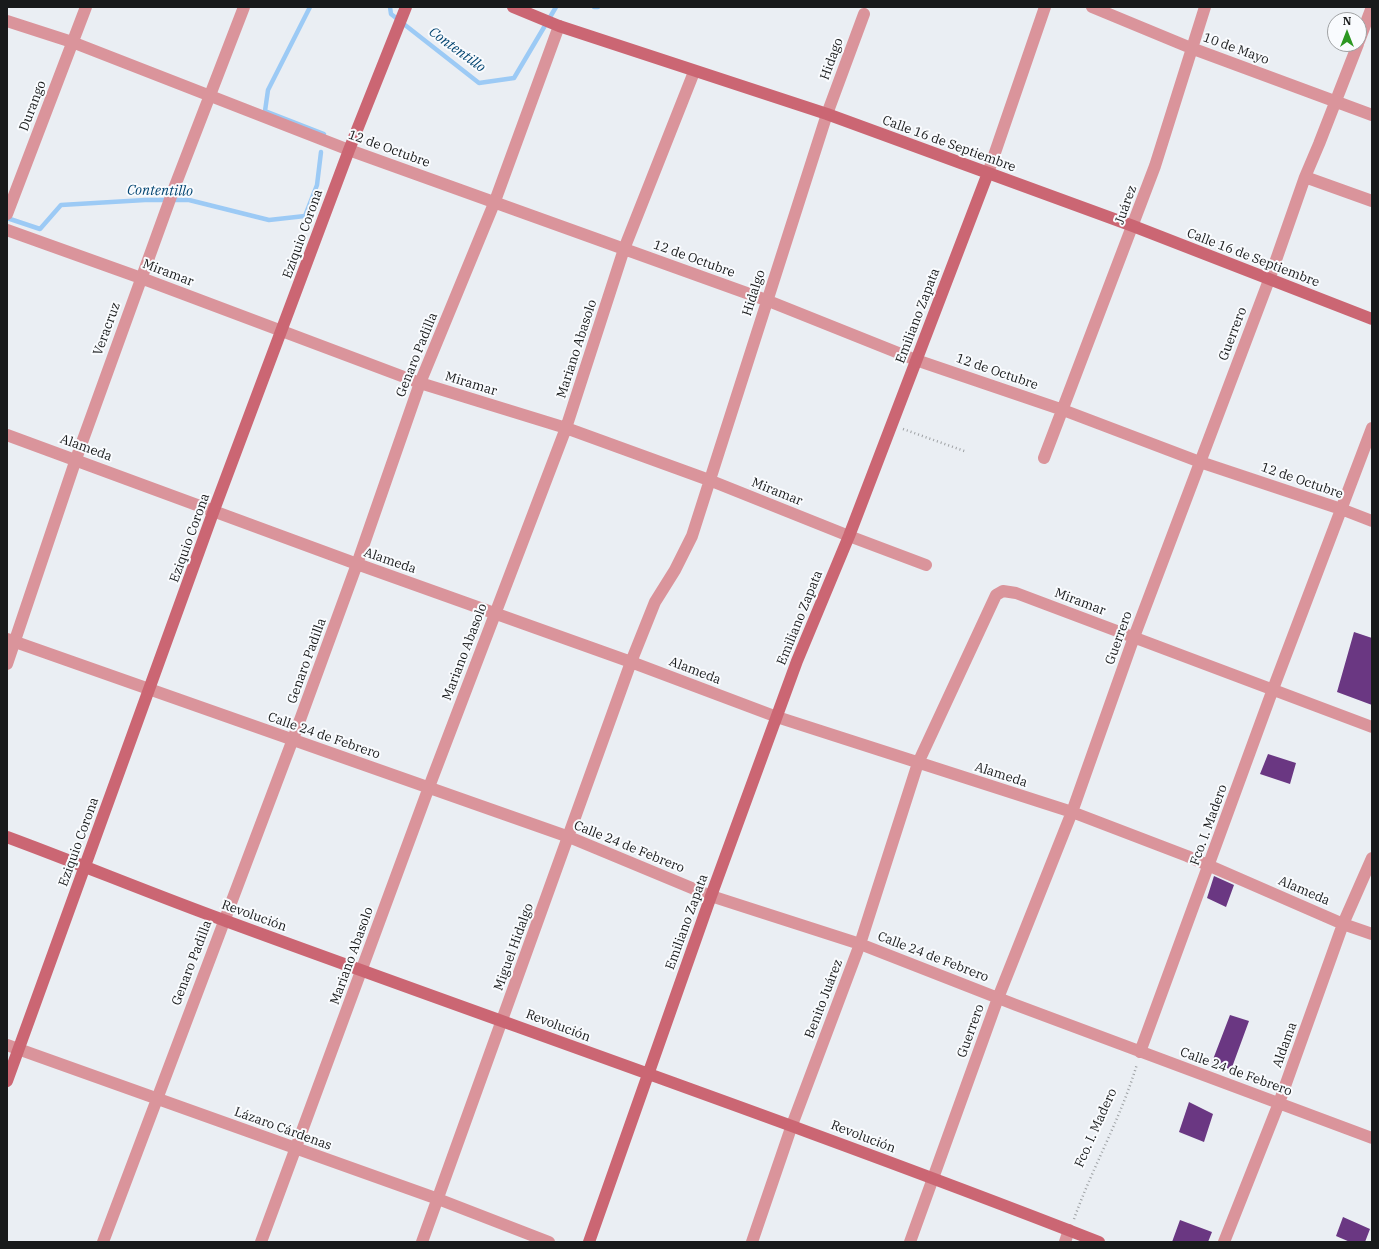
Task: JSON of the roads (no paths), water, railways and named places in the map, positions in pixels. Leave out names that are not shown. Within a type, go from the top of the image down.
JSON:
[{"type":"street","name":"Durango","points":[[8,212],[86,7]]},
{"type":"street","name":"Veracruz","points":[[7,664],[11,640],[141,278],[208,96],[244,7]]},
{"type":"street","name":"Eziquio Corona","points":[[7,1081],[214,510],[349,150],[406,7]]},
{"type":"street","name":"Calle 16 de Septiembre","points":[[513,7],[559,26],[694,72],[827,114],[1133,226],[1372,319]]},
{"type":"street","name":"Emiliano Zapata","points":[[589,1242],[711,896],[797,662],[849,536],[988,173],[1045,7]]},
{"type":"street","name":"10 de Mayo","points":[[1092,7],[1191,48],[1372,115]]},
{"type":"street","name":"Juárez","points":[[1044,458],[1155,166],[1205,7]]},
{"type":"street","points":[[1367,20],[1372,7]]},
{"type":"street","name":"Hidago","points":[[827,114],[864,14]]},
{"type":"street","name":"12 de Octubre","points":[[7,20],[72,42],[349,150],[766,300],[916,360],[1063,410],[1200,462],[1341,509],[1372,521]]},
{"type":"street","name":"Genaro Padilla","points":[[103,1242],[156,1098],[293,739],[357,564],[420,383],[495,202],[559,26]]},
{"type":"street","name":"Guerrero","points":[[910,1242],[998,998],[1072,812],[1134,637],[1269,280],[1305,177],[1320,144],[1355,52]]},
{"type":"street","name":"Mariano Abasolo","points":[[261,1242],[429,787],[566,428],[624,249],[694,72]]},
{"type":"street","name":"Hidalgo","points":[[631,662],[655,602],[675,570],[692,536],[766,300],[827,114]]},
{"type":"street","points":[[1305,177],[1372,201]]},
{"type":"street","name":"Miramar","points":[[7,230],[141,278],[420,383],[566,428],[709,480],[926,565]]},
{"type":"street","name":"Fco. I. Madero","points":[[1140,1052],[1210,866],[1273,689],[1372,428]]},
{"type":"street","name":"Alameda","points":[[7,435],[76,459],[357,564],[495,612],[777,717],[1072,812],[1210,866],[1343,924],[1372,934]]},
{"type":"street","name":"Miramar","points":[[918,763],[996,594],[1003,592],[1016,593],[1372,727]]},
{"type":"street","name":"Calle 24 de Febrero","points":[[11,640],[149,690],[293,739],[569,837],[711,896],[860,944],[1140,1052],[1372,1138]]},
{"type":"street","name":"Miguel Hidalgo","points":[[422,1242],[631,662]]},
{"type":"street","name":"Benito Juárez","points":[[752,1242],[792,1125],[860,944],[918,763]]},
{"type":"street","name":"Revolución","points":[[7,837],[224,920],[503,1020],[648,1075],[792,1125],[1100,1242]]},
{"type":"street","name":"Aldama","points":[[1224,1242],[1279,1103],[1343,924],[1372,858]]},
{"type":"street","name":"Lázaro Cárdenas","points":[[7,1045],[438,1199],[549,1242]]},
{"type":"street","points":[[1065,1242],[1069,1230]]},
{"type":"waterway","name":"Contentillo","points":[[310,7],[268,90],[265,111],[324,134]]},
{"type":"waterway","name":"Contentillo","points":[[390,7],[391,14],[479,83],[514,78],[556,7]]},
{"type":"waterway","name":"Contentillo","points":[[7,218],[40,229],[61,205],[145,200],[189,200],[269,220],[305,216],[317,185],[321,152]]}]
